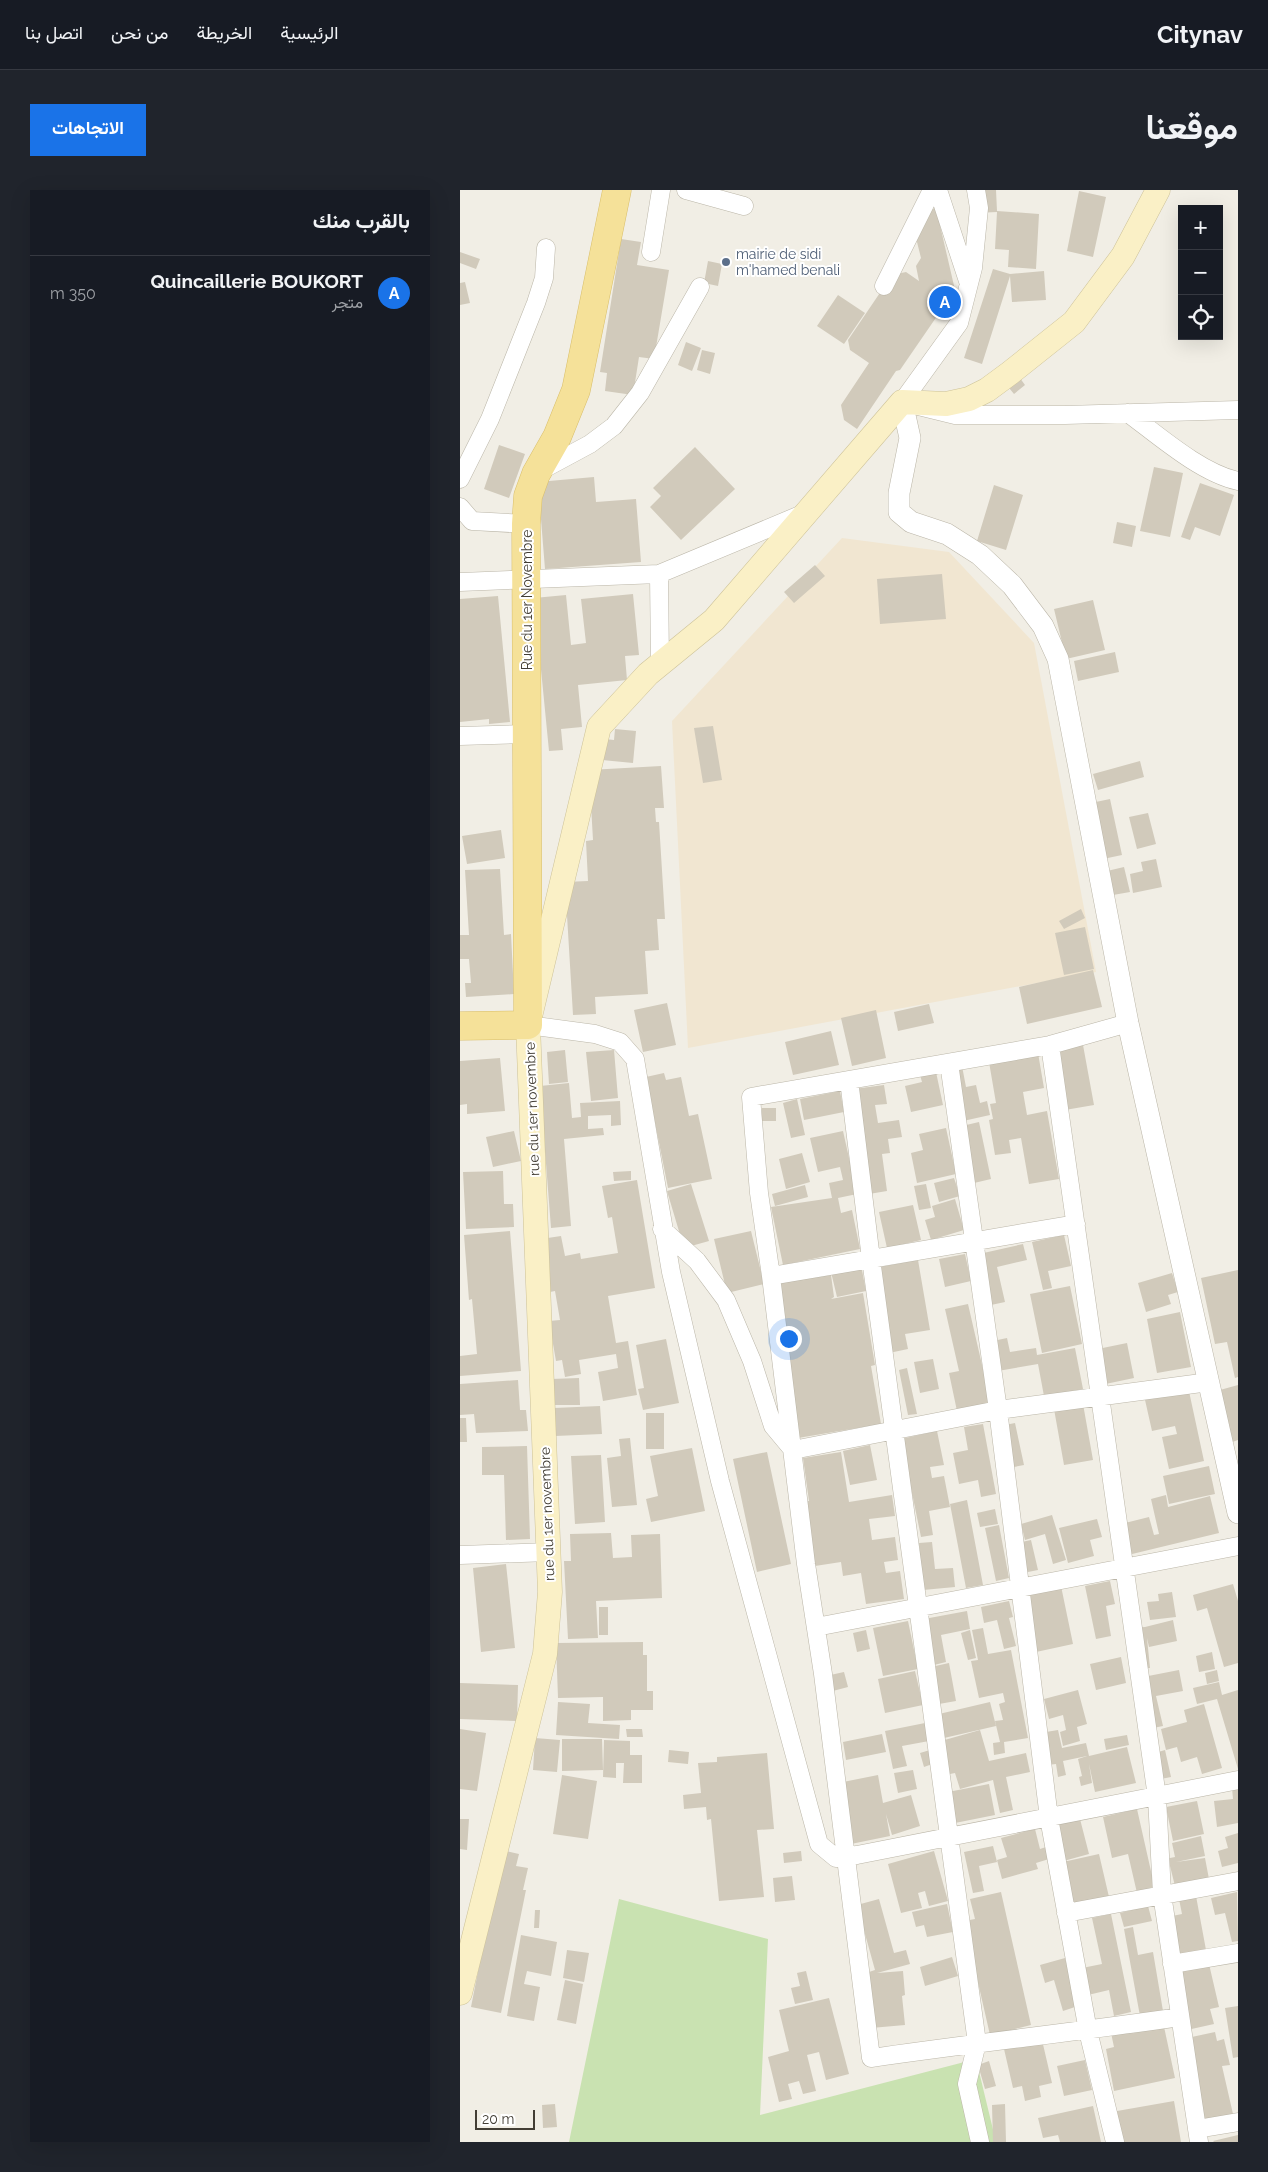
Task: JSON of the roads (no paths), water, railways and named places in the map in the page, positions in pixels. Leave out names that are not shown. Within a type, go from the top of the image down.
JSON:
[{"type":"main road","name":"Rue du 1er Novembre","points":[[528,1024],[526,524],[528,496],[536,474],[556,437],[576,390],[617,190]]},
{"type":"main road","points":[[902,402],[946,404],[969,399],[987,390],[1074,322],[1123,256],[1158,190]]},
{"type":"main road","name":"rue du 1er novembre","points":[[461,1985],[544,1654],[550,1592],[528,1024],[598,727],[622,700],[714,620],[902,402]]},
{"type":"main road","points":[[460,1026],[528,1024]]},
{"type":"street","points":[[651,252],[661,190]]},
{"type":"street","points":[[686,190],[744,206]]},
{"type":"street","points":[[884,286],[932,190]]},
{"type":"street","points":[[938,190],[969,284]]},
{"type":"street","points":[[976,190],[979,208],[973,268],[959,323],[902,402],[910,438],[899,492],[899,512],[910,522],[947,534],[980,555],[993,567],[1012,585],[1043,626],[1058,659],[1128,1022],[1209,1382],[1233,1467],[1238,1513]]},
{"type":"street","points":[[460,479],[490,420],[536,303],[544,278],[546,248]]},
{"type":"street","points":[[536,474],[590,444],[614,426],[640,393],[700,287]]},
{"type":"street","points":[[902,402],[955,415],[1238,410]]},
{"type":"street","points":[[1128,413],[1182,453],[1227,478],[1238,480]]},
{"type":"street","points":[[463,511],[472,521],[526,524]]},
{"type":"street","points":[[460,582],[527,581],[659,574],[805,513]]},
{"type":"street","points":[[659,574],[660,665]]},
{"type":"street","points":[[460,736],[528,734]]},
{"type":"street","points":[[1128,1022],[1050,1045],[752,1097],[759,1194],[846,1857],[870,2058],[977,2042],[1088,2031],[1180,2017]]},
{"type":"street","points":[[528,1024],[595,1034],[620,1042],[635,1059],[662,1229],[720,1480],[819,1844],[836,1858],[846,1857],[1238,1780]]},
{"type":"street","points":[[1050,1045],[1102,1396],[1124,1569],[1157,1797],[1162,1894],[1198,2136],[1238,2122]]},
{"type":"street","points":[[949,1063],[998,1410],[1049,1818],[1088,2031],[1115,2142]]},
{"type":"street","points":[[849,1080],[871,1259],[896,1429],[918,1608],[977,2042],[967,2084],[980,2142]]},
{"type":"street","points":[[771,1276],[1076,1224]]},
{"type":"street","points":[[662,1229],[697,1261],[726,1300],[752,1361],[773,1426],[793,1450]]},
{"type":"street","points":[[793,1450],[998,1410],[1209,1382]]},
{"type":"street","points":[[816,1627],[1238,1546]]},
{"type":"street","points":[[460,1555],[548,1552]]},
{"type":"street","points":[[1066,1913],[1238,1881]]},
{"type":"street","points":[[1172,1964],[1238,1953]]},
{"type":"place","name":"mairie de sidi m'hamed benali","points":[[726,262]]},
{"type":"place","name":"Quincaillerie BOUKORT","points":[[945,302]]}]
